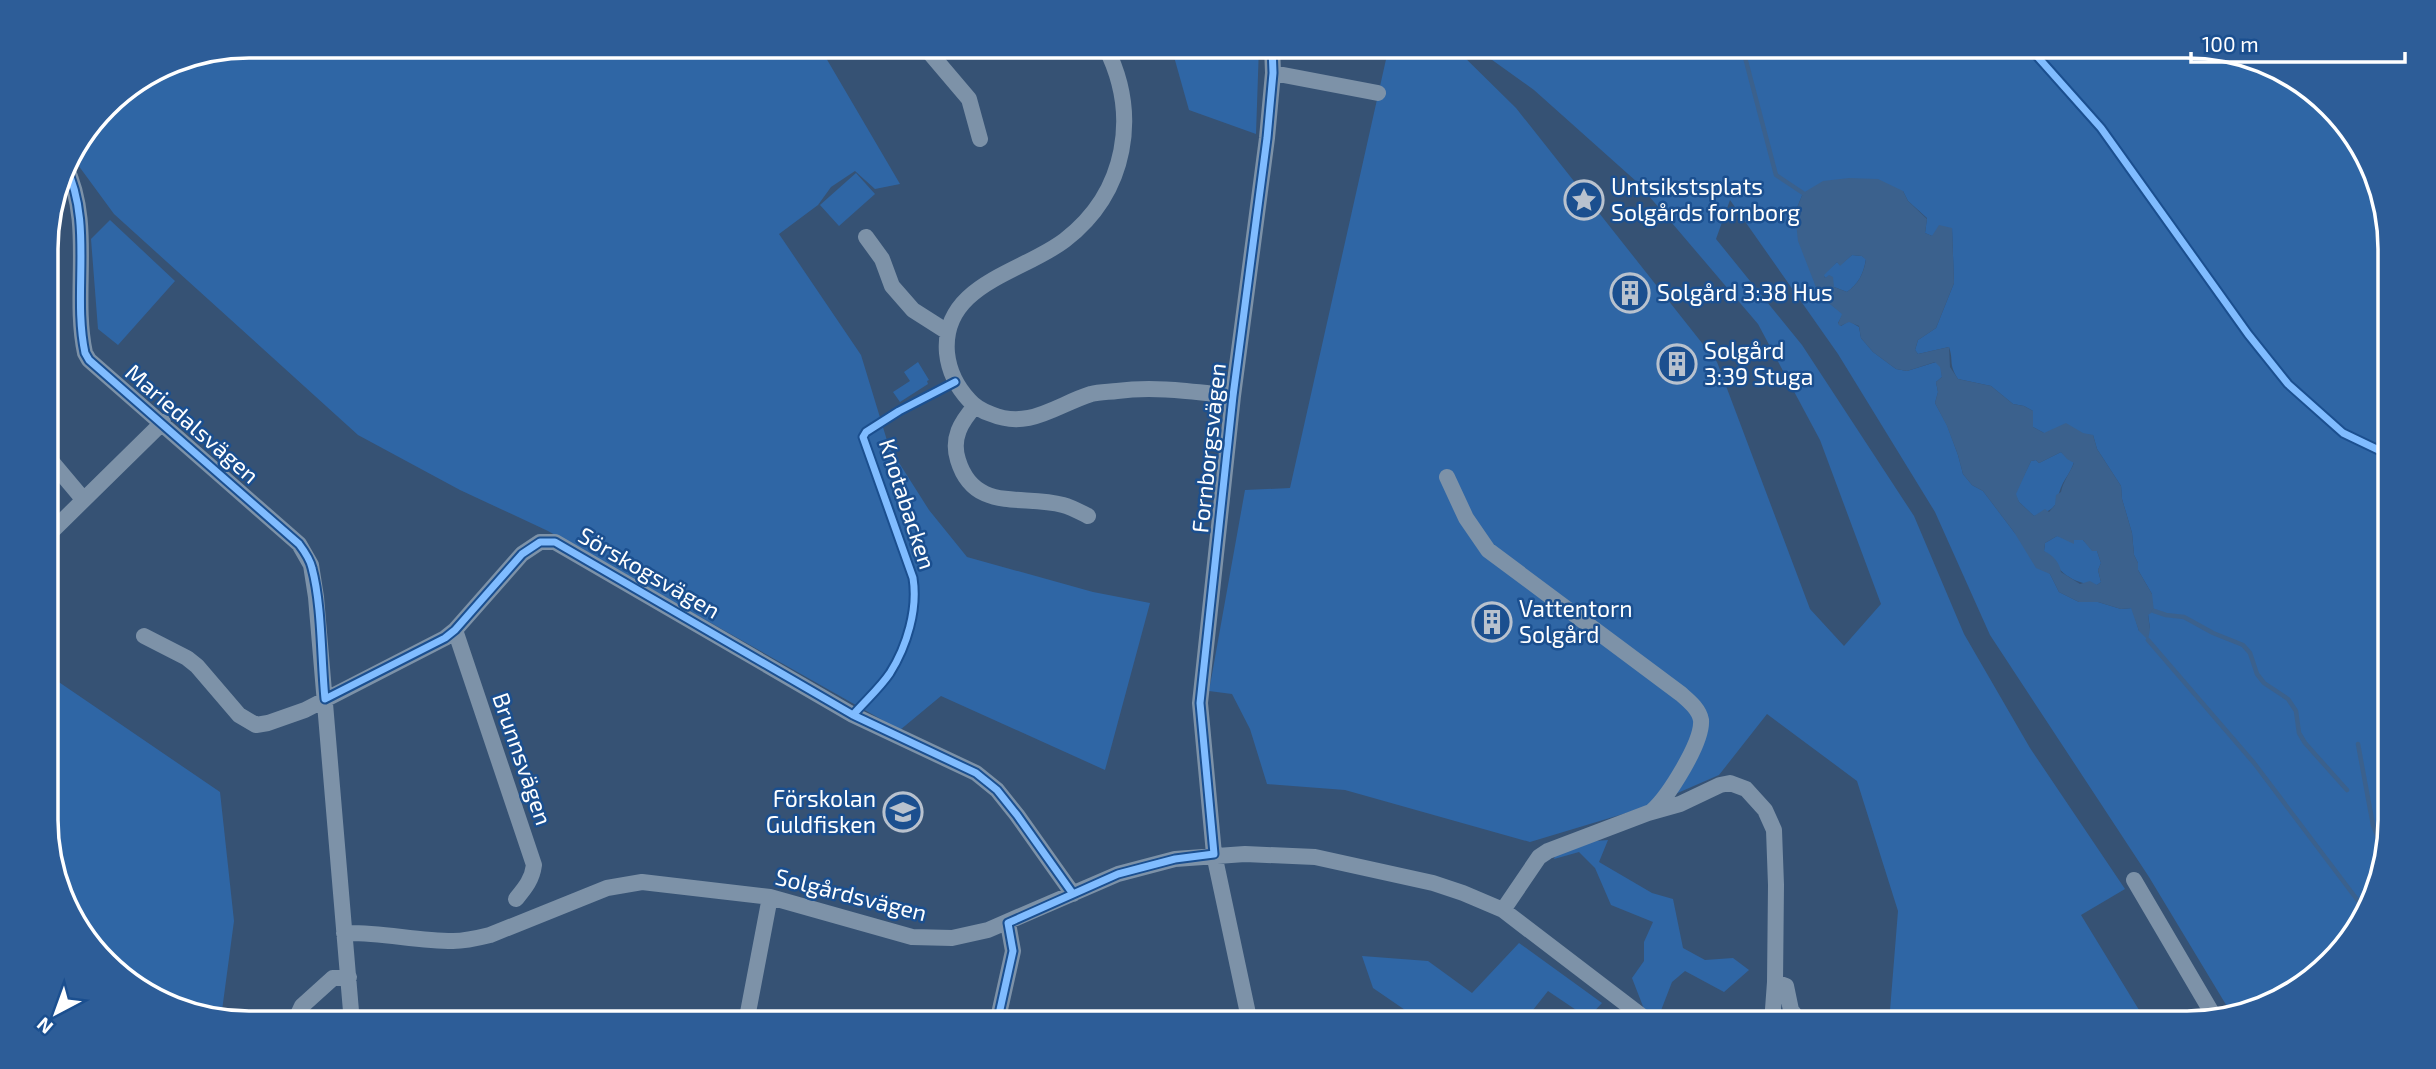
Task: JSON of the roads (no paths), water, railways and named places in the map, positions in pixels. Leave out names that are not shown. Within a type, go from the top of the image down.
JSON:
[{"type":"street","points":[[934,58],[969,99],[979,139]]},
{"type":"street","points":[[1110,58],[1119,79],[1125,122],[1121,157],[1108,190],[1080,227],[1064,241],[993,279],[957,310],[946,331],[950,370],[955,382],[975,406],[1006,419],[1036,418],[1092,394],[1143,387],[1233,396]]},
{"type":"street","name":"Fornborgsvägen","points":[[1247,1011],[1214,855],[1200,703],[1272,58]]},
{"type":"street","points":[[1273,72],[1378,93]]},
{"type":"street","name":"Mariedalsvägen","points":[[71,177],[78,213],[85,353],[89,360],[163,422],[299,544],[313,570],[351,1011]]},
{"type":"street","points":[[866,237],[882,259],[892,286],[913,310],[946,331]]},
{"type":"street","points":[[975,406],[958,428],[956,440],[956,455],[961,470],[970,483],[990,497],[1064,505],[1088,516]]},
{"type":"street","points":[[58,525],[163,422]]},
{"type":"street","points":[[58,469],[83,499]]},
{"type":"street","points":[[1447,478],[1466,518],[1488,550],[1681,694],[1697,710],[1701,720],[1697,739],[1677,781],[1663,800],[1648,813]]},
{"type":"street","name":"Sörskogsvägen","points":[[144,636],[197,666],[239,715],[256,724],[268,723],[305,710],[444,638],[455,630],[522,554],[540,542],[555,542],[825,699],[976,773],[997,790],[1073,894]]},
{"type":"street","name":"Brunnsvägen","points":[[455,630],[534,865],[533,876],[516,899]]},
{"type":"street","points":[[1503,910],[1539,857],[1548,851],[1648,813],[1680,804],[1730,783],[1746,789],[1758,799],[1774,830],[1776,851],[1773,1011]]},
{"type":"street","name":"Solgårdsvägen","points":[[344,933],[370,932],[439,941],[473,939],[607,888],[642,882],[770,897],[912,936],[969,936],[1118,874],[1175,859],[1245,854],[1315,857],[1433,883],[1503,910],[1635,1011]]},
{"type":"street","points":[[2134,880],[2210,1010]]},
{"type":"street","points":[[748,1011],[770,897]]},
{"type":"street","points":[[1000,1011],[1013,951],[1008,922]]},
{"type":"street","points":[[300,1011],[333,978],[349,977]]},
{"type":"street","points":[[1775,982],[1786,986],[1792,1011]]},
{"type":"waterway","points":[[1745,58],[1776,175],[1803,193]]},
{"type":"waterway","points":[[2154,611],[2184,617],[2243,645],[2250,653],[2257,674],[2264,683],[2288,699],[2296,711],[2299,733],[2305,743],[2347,790]]},
{"type":"waterway","points":[[2148,640],[2254,763],[2360,903]]},
{"type":"waterway","points":[[2358,744],[2377,836]]},
{"type":"place","name":"Untsikstsplats Solgårds fornborg","points":[[1584,200]]},
{"type":"place","name":"Solgård 3:38 Hus","points":[[1630,293]]},
{"type":"place","name":"Solgård 3:39 Stuga","points":[[1677,364]]},
{"type":"place","name":"Vattentorn Solgård","points":[[1492,622]]},
{"type":"place","name":"Förskolan Guldfisken","points":[[903,812]]}]
